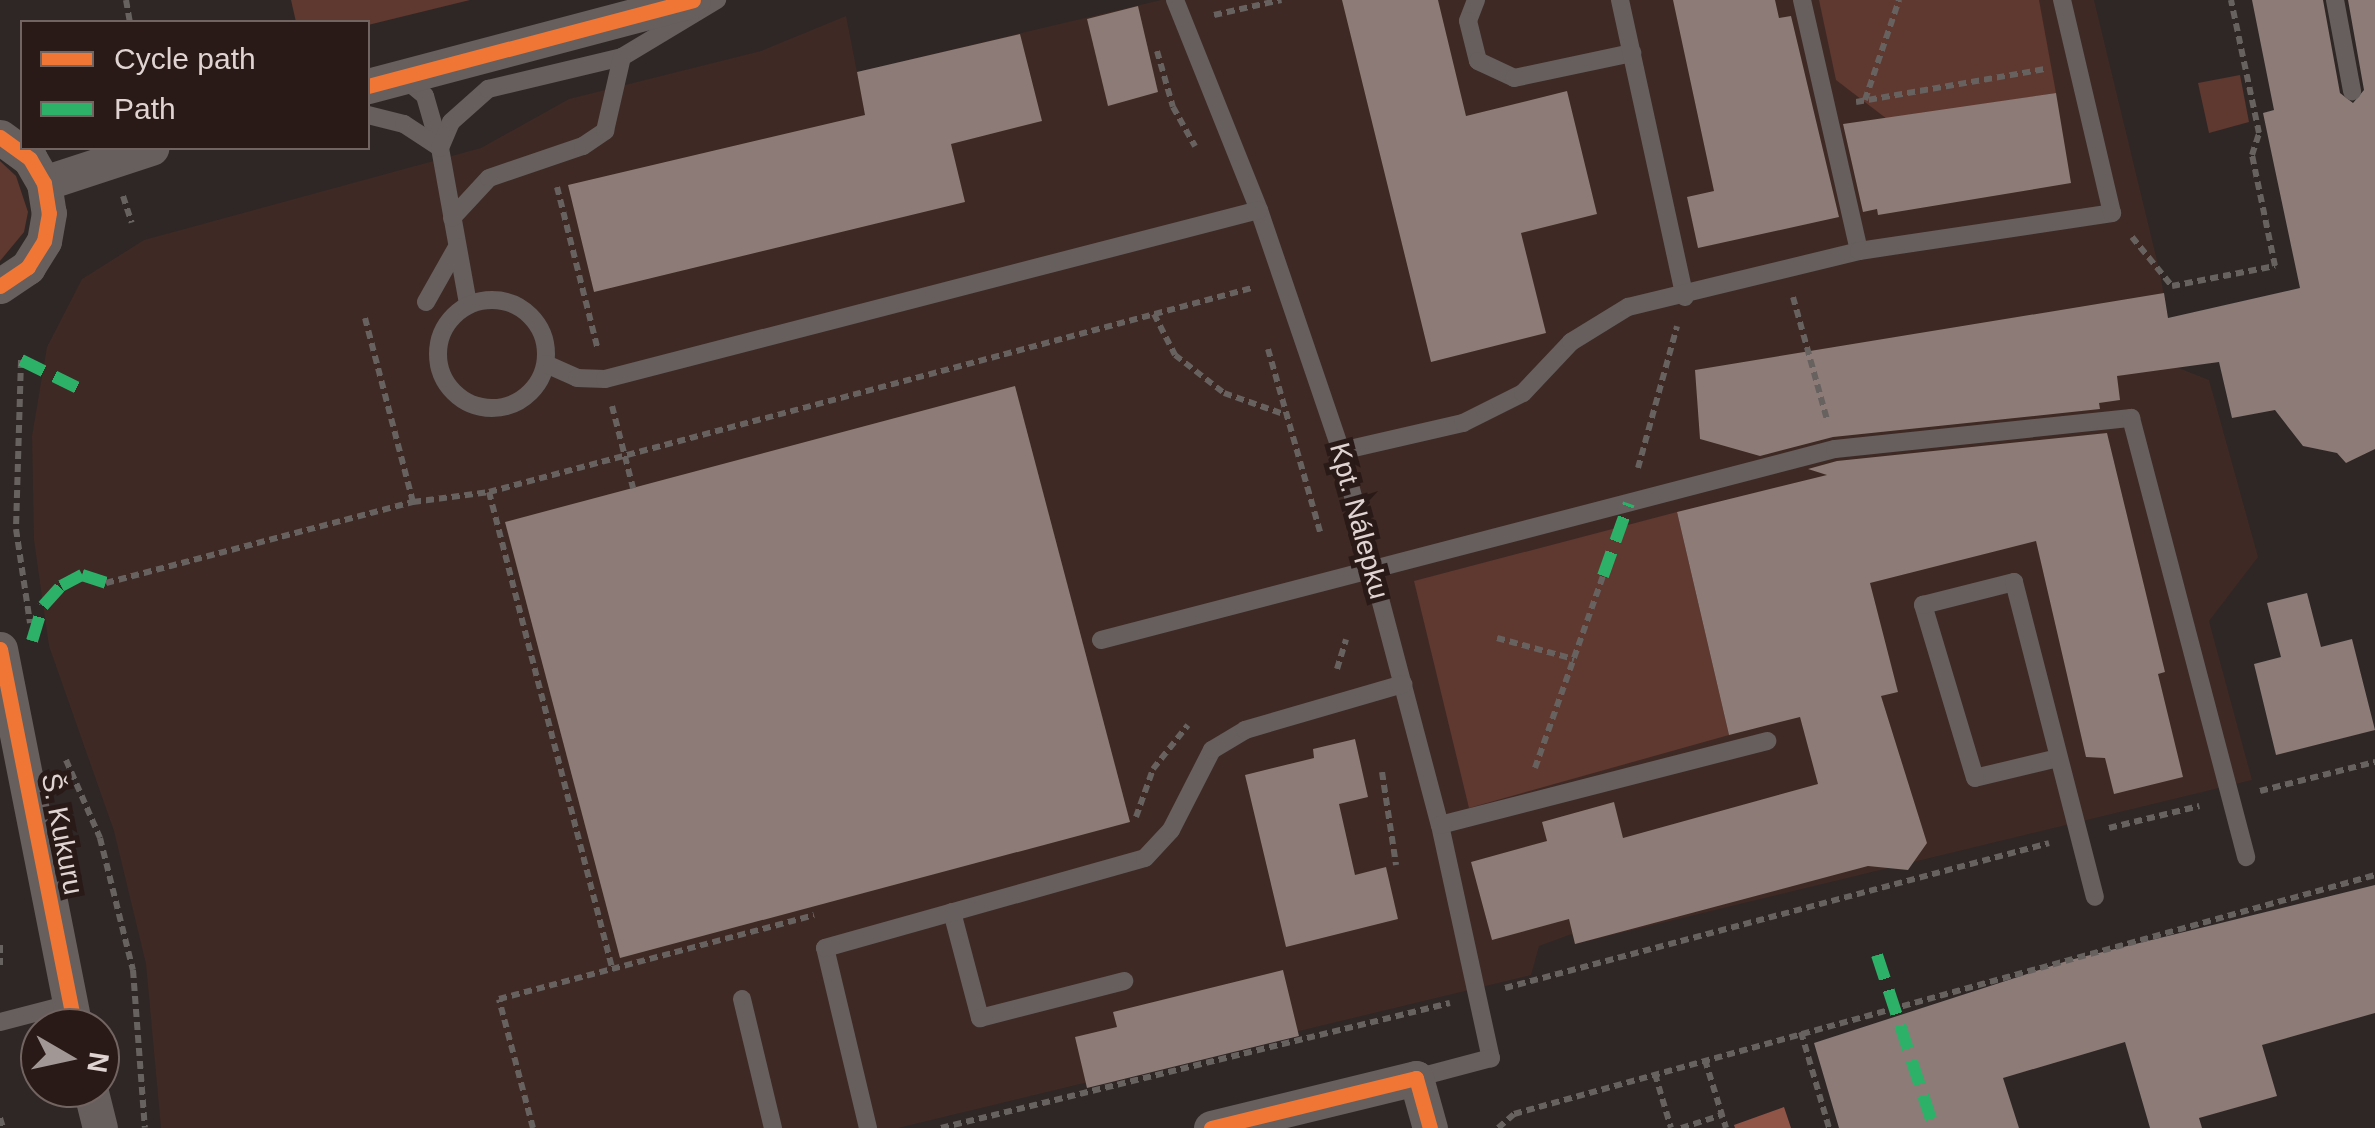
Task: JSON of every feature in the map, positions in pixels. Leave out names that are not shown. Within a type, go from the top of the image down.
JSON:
[{"type":"street","points":[[384,81],[693,0]]},
{"type":"street","points":[[0,137],[30,158],[44,183],[44,241],[28,267],[0,286]]},
{"type":"street","points":[[44,183],[145,150]]},
{"type":"street","name":"Š. Kukuru","points":[[16,645],[71,1008]]},
{"type":"street","points":[[1211,1128],[1416,1078],[1430,1128]]},
{"type":"lane","points":[[440,148],[451,122],[488,89],[622,56],[717,0]]},
{"type":"lane","name":"Kpt. Nálepku","points":[[1175,0],[1259,210],[1341,451],[1440,825],[1491,1058],[1416,1078]]},
{"type":"lane","points":[[1476,0],[1468,21],[1478,61],[1514,78],[1632,54]]},
{"type":"lane","points":[[1620,0],[1685,297]]},
{"type":"lane","points":[[1802,0],[1859,251]]},
{"type":"lane","points":[[1341,451],[1463,423],[1524,393],[1571,342],[1628,307],[1685,297],[1784,267],[1859,251],[2112,213],[2062,0]]},
{"type":"lane","points":[[2336,0],[2352,90]]},
{"type":"lane","points":[[452,218],[489,178],[583,146],[604,131],[622,56]]},
{"type":"lane","points":[[384,81],[425,96],[440,148],[468,304]]},
{"type":"lane","points":[[370,116],[404,124],[440,148]]},
{"type":"lane","points":[[546,364],[577,378],[605,378],[1259,210]]},
{"type":"lane","points":[[426,302],[458,247]]},
{"type":"lane","points":[[491,298],[515,303],[534,318],[545,340],[546,364],[539,383],[507,407],[486,409],[460,400],[442,378],[437,349],[446,323],[468,304],[491,298]]},
{"type":"lane","points":[[1101,640],[1835,449],[2132,418],[2246,857]]},
{"type":"lane","points":[[2058,758],[1975,778],[1923,605],[2014,582],[2095,897]]},
{"type":"lane","points":[[868,1128],[825,948],[1146,858],[1170,830],[1212,750],[1245,730],[1403,684]]},
{"type":"lane","points":[[1440,825],[1768,740]]},
{"type":"lane","points":[[952,912],[980,1018],[1124,981]]},
{"type":"lane","points":[[742,999],[773,1128]]},
{"type":"path","points":[[1208,16],[1281,0]]},
{"type":"path","points":[[1865,100],[1899,0]]},
{"type":"path","points":[[2112,213],[2172,286],[2275,266],[2252,155],[2259,133],[2231,0]]},
{"type":"path","points":[[1829,106],[2077,63]]},
{"type":"path","points":[[549,156],[633,488]]},
{"type":"path","points":[[1784,267],[1835,449]]},
{"type":"path","points":[[106,584],[413,502],[489,492],[1252,288],[1257,306]]},
{"type":"path","points":[[1628,503],[1685,297]]},
{"type":"path","points":[[1154,314],[1175,355],[1224,392],[1287,416]]},
{"type":"path","points":[[365,318],[413,502]]},
{"type":"path","points":[[1267,343],[1320,532]]},
{"type":"path","points":[[16,645],[21,360]]},
{"type":"path","points":[[489,492],[612,969]]},
{"type":"path","points":[[1522,804],[1603,576]]},
{"type":"path","points":[[1331,676],[1344,662],[1346,638]]},
{"type":"path","points":[[1497,638],[1574,659]]},
{"type":"path","points":[[1132,830],[1152,768],[1196,717]]},
{"type":"path","points":[[58,742],[100,838],[134,970],[144,1128]]},
{"type":"path","points":[[940,1128],[1475,996],[2078,836],[2375,762]]},
{"type":"path","points":[[1382,772],[1396,864]]},
{"type":"path","points":[[1498,1128],[1514,1114],[2375,875]]},
{"type":"path","points":[[533,1128],[500,1000],[824,912]]},
{"type":"path","points":[[0,945],[0,965]]},
{"type":"path","points":[[1802,1032],[1830,1128]]},
{"type":"path","points":[[1704,1060],[1726,1128]]},
{"type":"path","points":[[1654,1074],[1671,1128]]},
{"type":"path","points":[[1681,1128],[1722,1115]]},
{"type":"path","points":[[0,1118],[2,1128]]},
{"type":"shaded area","points":[[291,0],[470,0],[370,25],[370,20],[296,20]]},
{"type":"shaded area","points":[[1161,0],[2094,0],[2160,273],[2176,367],[2209,380],[2258,557],[2209,621],[2252,780],[1575,944],[1572,934],[1539,946],[1531,975],[898,1128],[161,1128],[146,964],[114,831],[49,646],[34,540],[32,436],[47,347],[82,279],[144,240],[481,148],[569,99],[761,51],[846,16],[857,72]]},
{"type":"shaded area","points":[[1819,0],[2039,0],[2056,93],[1887,119],[1836,80]]},
{"type":"shaded area","points":[[2240,75],[2249,122],[2209,133],[2198,83]]},
{"type":"shaded area","points":[[0,161],[16,176],[28,212],[24,232],[0,261]]},
{"type":"shaded area","points":[[1677,512],[1729,735],[1469,808],[1414,581]]},
{"type":"shaded area","points":[[1784,1107],[1791,1128],[1735,1128],[1734,1125]]},
{"type":"building","points":[[1342,0],[1438,0],[1466,116],[1567,91],[1597,214],[1521,233],[1546,333],[1431,362]]},
{"type":"building","points":[[1673,0],[1775,0],[1779,18],[1791,16],[1839,217],[1698,248],[1687,197],[1714,191]]},
{"type":"building","points":[[2252,0],[2323,0],[2340,93],[2353,103],[2364,90],[2348,0],[2375,0],[2375,449],[2346,463],[2337,453],[2303,446],[2275,410],[2232,418],[2219,362],[2117,376],[2120,400],[2099,403],[2100,409],[1833,437],[1760,456],[1700,439],[1695,370],[2164,293],[2168,318],[2300,288],[2263,113],[2274,110]]},
{"type":"building","points":[[1138,6],[1158,92],[1108,106],[1087,19]]},
{"type":"building","points":[[1020,34],[1042,121],[951,144],[965,202],[594,292],[568,185],[865,115],[857,72]]},
{"type":"building","points":[[2056,93],[2071,183],[1878,215],[1877,209],[1863,212],[1843,124]]},
{"type":"building","points":[[1015,386],[1130,822],[620,958],[505,522]]},
{"type":"building","points":[[2107,433],[2165,672],[2158,674],[2183,777],[2114,794],[2105,758],[2086,757],[2036,541],[1870,583],[1898,692],[1881,696],[1927,843],[1908,870],[1868,866],[1575,944],[1569,919],[1492,940],[1471,862],[1547,841],[1542,822],[1614,802],[1623,838],[1818,784],[1800,717],[1729,735],[1677,512],[1827,475],[1808,469],[1837,461]]},
{"type":"building","points":[[2307,593],[2321,647],[2352,639],[2375,730],[2276,755],[2254,664],[2281,657],[2267,603]]},
{"type":"building","points":[[1355,739],[1368,797],[1339,804],[1355,875],[1386,867],[1398,919],[1286,947],[1245,775],[1314,758],[1313,749]]},
{"type":"building","points":[[2375,885],[2375,1013],[2262,1045],[2277,1096],[2199,1118],[2202,1128],[2150,1128],[2125,1042],[2003,1078],[2019,1128],[1839,1128],[1814,1043],[2070,960]]},
{"type":"building","points":[[1283,970],[1299,1036],[1087,1088],[1075,1037],[1117,1027],[1113,1012]]},
{"type":"marked path","points":[[21,360],[78,388]]},
{"type":"marked path","points":[[1603,576],[1629,503]]},
{"type":"marked path","points":[[32,641],[43,606],[61,586],[82,575],[106,583]]},
{"type":"marked path","points":[[1877,955],[1934,1128]]},
{"type":"cycle path","points":[[370,85],[693,0]]},
{"type":"cycle path","points":[[0,137],[30,159],[44,183],[49,213],[44,241],[28,267],[0,286]]},
{"type":"cycle path","points":[[0,649],[71,1008]]},
{"type":"cycle path","points":[[1211,1128],[1416,1078],[1430,1128]]}]
